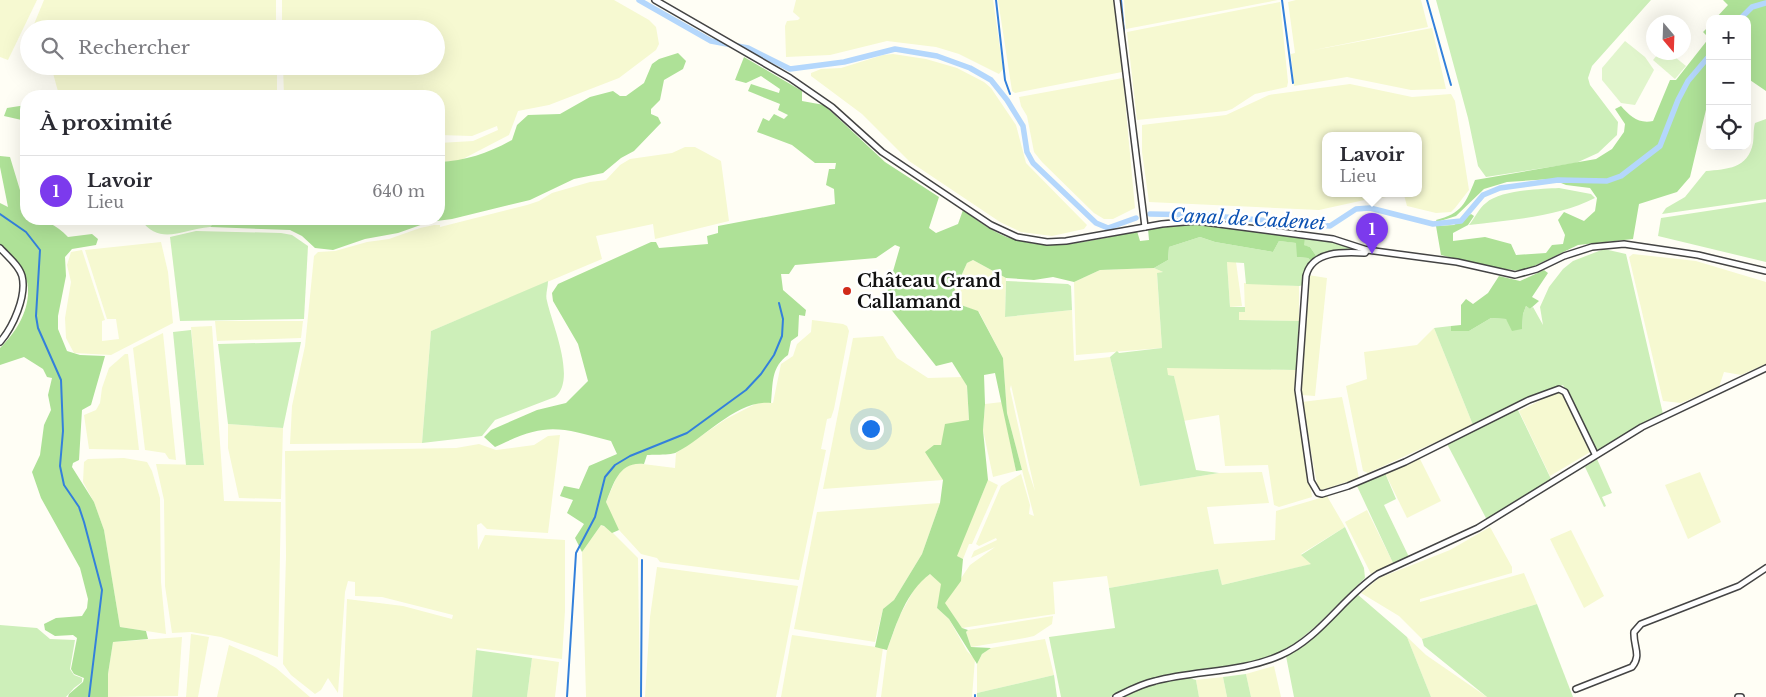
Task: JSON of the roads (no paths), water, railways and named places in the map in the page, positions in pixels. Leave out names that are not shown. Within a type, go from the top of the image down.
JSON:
[{"type":"street","points":[[654,0],[778,70],[820,98],[882,152],[1005,233],[1047,242],[1093,238],[1145,227],[1196,221],[1323,237],[1368,250],[1457,262],[1515,275],[1537,269],[1564,256],[1592,246],[1624,244],[1698,256],[1766,271]]},
{"type":"street","points":[[1117,0],[1145,227]]},
{"type":"street","points":[[0,248],[20,271],[22,282],[17,311],[0,342]]},
{"type":"street","points":[[1368,250],[1365,253],[1342,252],[1319,259],[1310,266],[1306,276],[1298,390],[1311,481],[1318,493],[1322,494],[1372,476],[1529,400],[1558,389],[1565,392],[1595,454]]},
{"type":"street","points":[[1116,697],[1155,681],[1248,666],[1284,654],[1312,634],[1364,584],[1378,574],[1478,528],[1595,454],[1642,427],[1766,368]]},
{"type":"street","points":[[1576,689],[1632,668],[1636,663],[1638,652],[1634,632],[1641,624],[1739,586],[1766,568]]},
{"type":"waterway","name":"Canal de Cadenet","points":[[639,0],[711,41],[748,48],[790,69],[844,62],[895,49],[937,56],[970,68],[991,80],[1007,100],[1023,126],[1027,152],[1033,163],[1096,223],[1108,228],[1136,218]]},
{"type":"waterway","points":[[996,0],[1005,80],[1010,94]]},
{"type":"waterway","points":[[1121,0],[1124,32]]},
{"type":"waterway","points":[[1282,0],[1293,83]]},
{"type":"waterway","points":[[1427,0],[1451,85]]},
{"type":"waterway","name":"Canal de Cadenet","points":[[1744,15],[1752,7],[1766,3]]},
{"type":"waterway","name":"Canal de Cadenet","points":[[1150,214],[1202,215],[1330,226],[1356,209],[1370,208],[1433,224],[1461,221],[1483,195],[1500,188],[1558,180],[1607,181],[1621,176],[1660,146],[1678,100],[1688,81],[1706,60]]},
{"type":"waterway","points":[[0,214],[26,232],[40,250],[36,316],[38,328],[61,380],[63,431],[60,466],[64,485],[79,507],[102,590],[89,697]]},
{"type":"waterway","points":[[567,697],[576,553],[595,517],[605,477],[615,465],[630,456],[687,433],[746,390],[761,374],[774,355],[782,336],[783,319],[779,303]]},
{"type":"waterway","points":[[641,697],[642,560]]},
{"type":"place","name":"Lavoir","points":[[1372,254]]},
{"type":"place","name":"Château Grand Callamand","points":[[847,291]]}]
